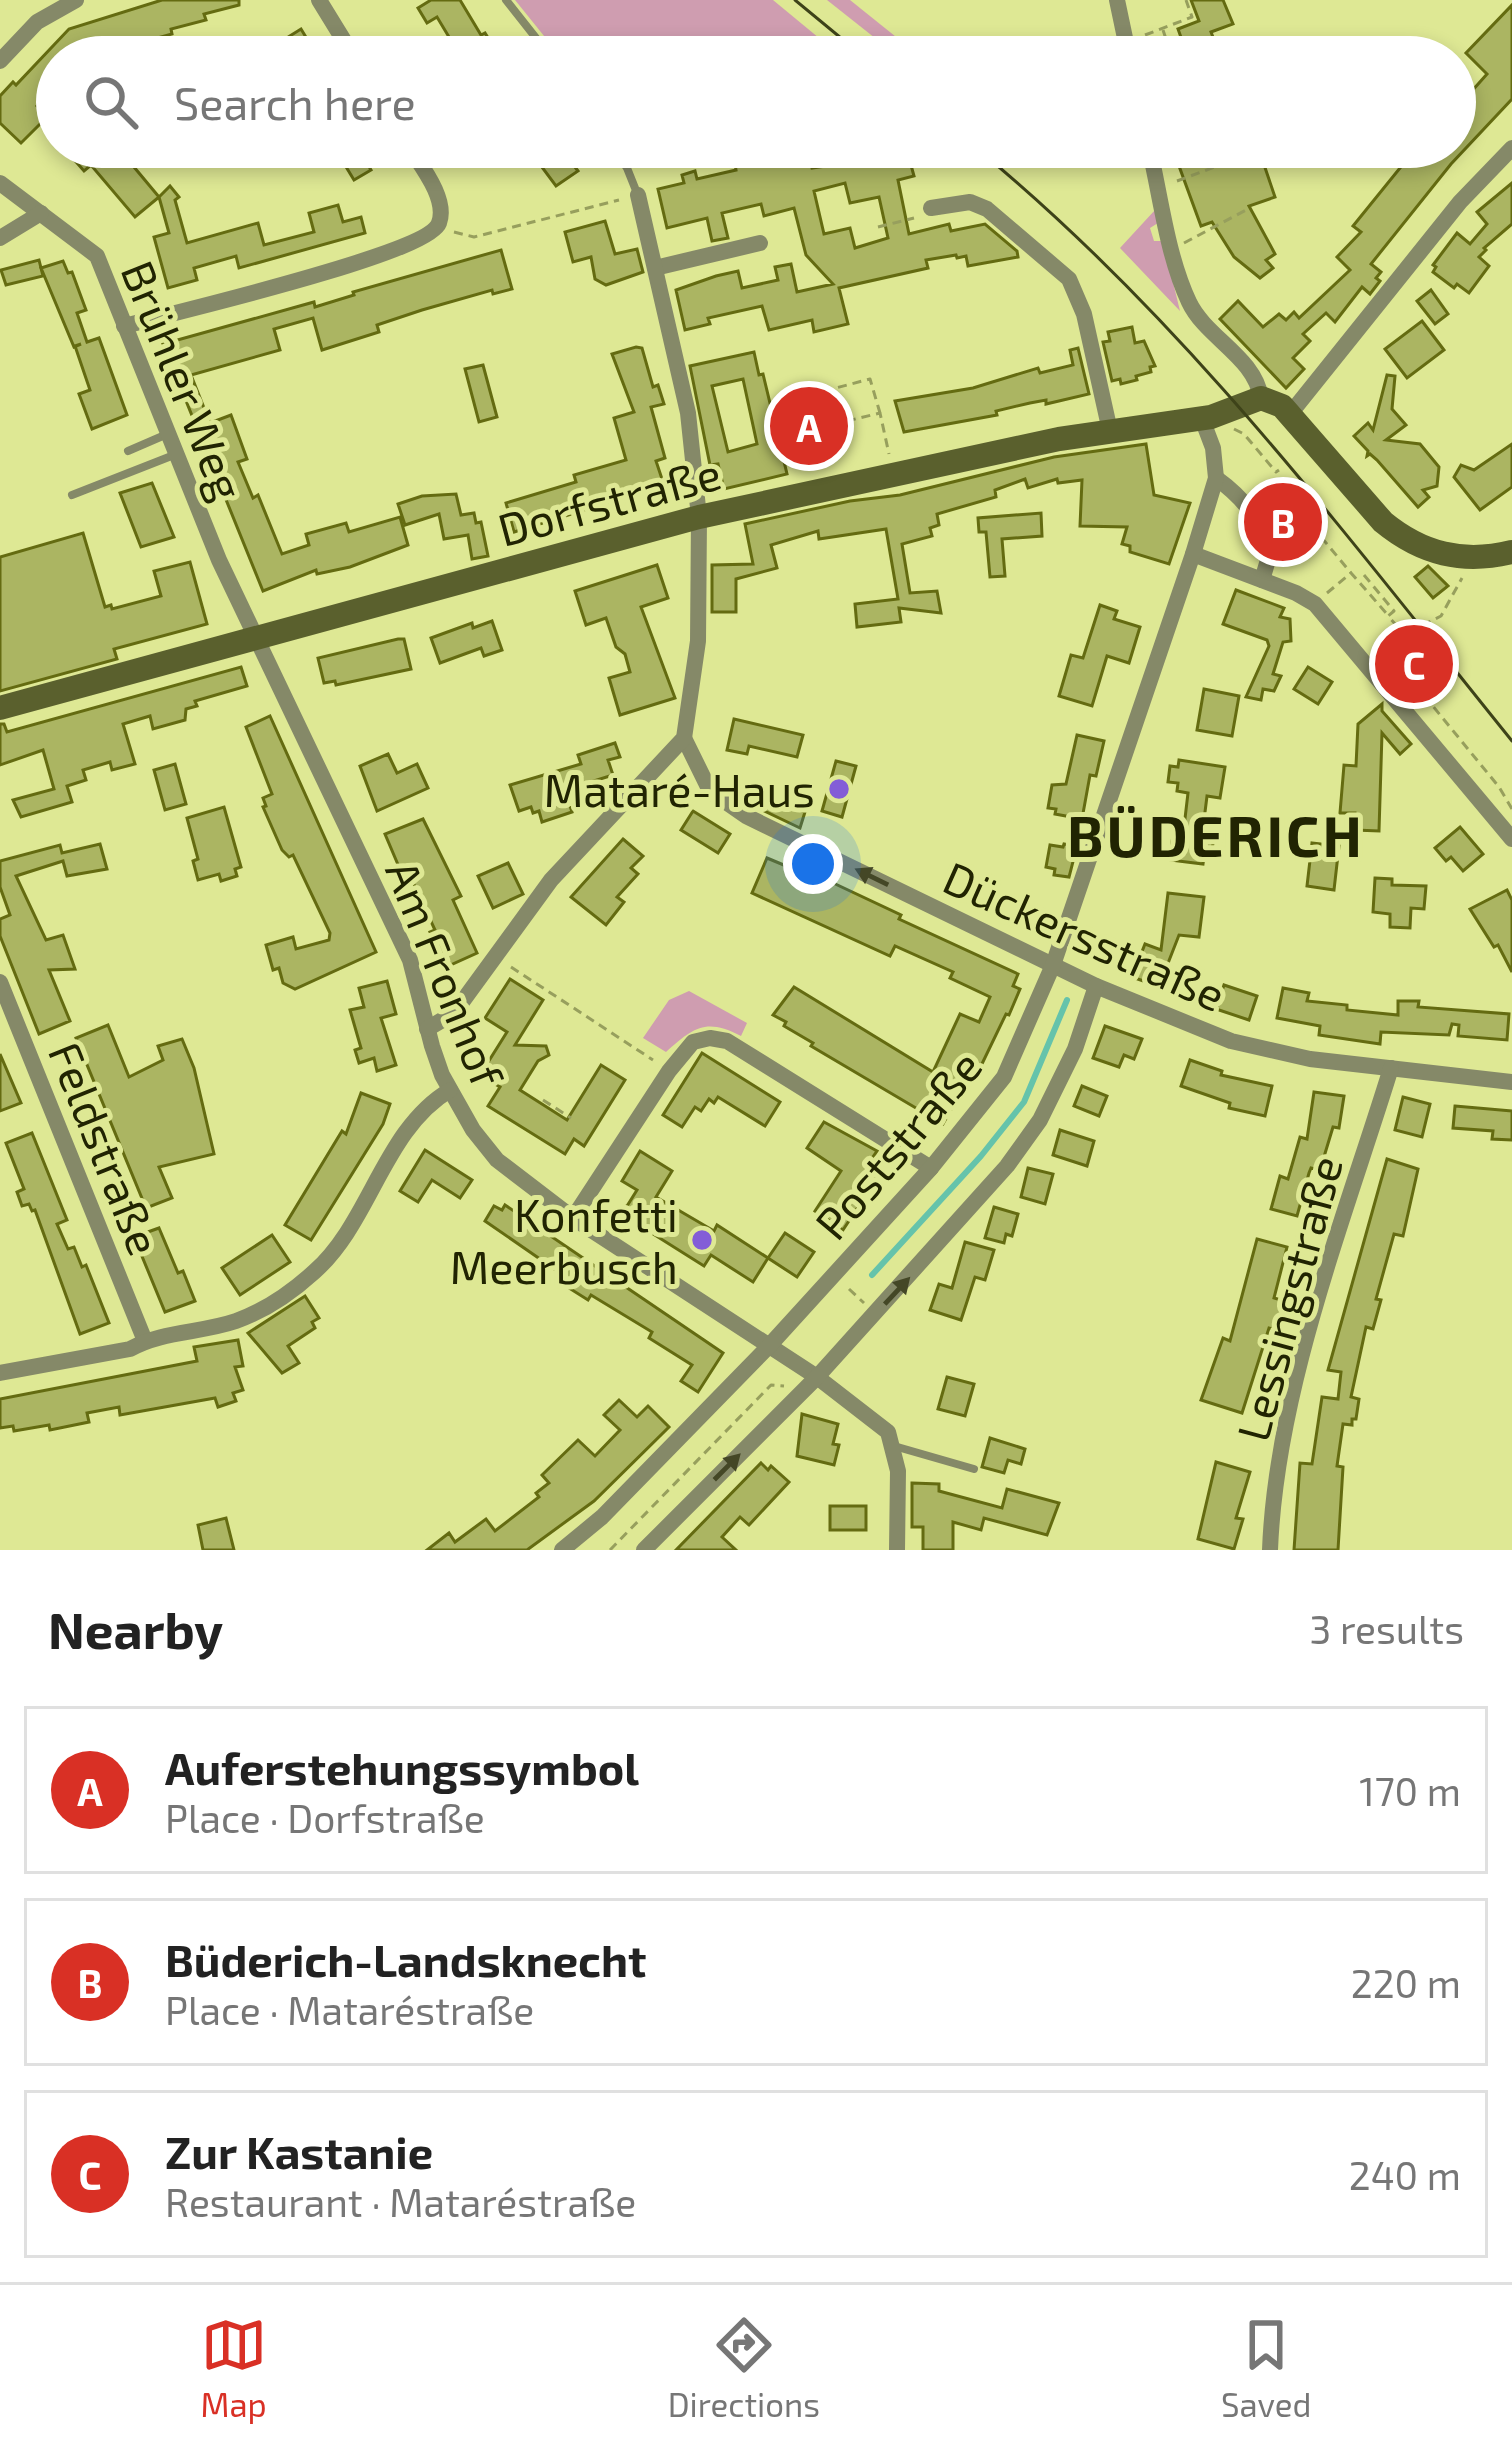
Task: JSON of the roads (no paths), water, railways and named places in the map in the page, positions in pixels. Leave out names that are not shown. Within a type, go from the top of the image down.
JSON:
[{"type":"main road","points":[[1253,400],[1276,401],[1401,537],[1436,553],[1467,558],[1512,552]]},
{"type":"main road","name":"Dorfstraße","points":[[0,709],[699,517],[1110,431],[1206,418],[1253,400]]},
{"type":"street","points":[[0,61],[38,22],[76,0]]},
{"type":"street","points":[[319,0],[341,36]]},
{"type":"street","points":[[1117,0],[1125,36]]},
{"type":"street","points":[[1290,414],[1460,202],[1512,148]]},
{"type":"street","points":[[124,326],[415,244],[430,236],[439,223],[440,208],[421,168]]},
{"type":"street","points":[[1154,168],[1191,307],[1254,375],[1253,400]]},
{"type":"street","name":"Brühler Weg","points":[[0,183],[97,256],[218,560],[260,638]]},
{"type":"street","points":[[427,1029],[454,1013],[551,880],[684,738],[698,641],[699,517],[688,413],[638,195]]},
{"type":"street","points":[[932,208],[970,202],[987,209],[1069,279],[1084,314],[1110,431]]},
{"type":"street","points":[[0,238],[41,213]]},
{"type":"street","points":[[655,268],[760,242]]},
{"type":"street","points":[[1206,418],[1216,478],[1255,513],[1271,550],[1262,580]]},
{"type":"street","name":"Poststraße","points":[[562,1550],[602,1517],[769,1346],[931,1168],[1004,1077],[1053,965],[1216,478]]},
{"type":"street","points":[[1193,554],[1315,604],[1512,839]]},
{"type":"street","name":"Am Fronhof","points":[[260,638],[410,960],[427,1029],[450,1090],[472,1130],[497,1160],[573,1218],[769,1346],[811,1383],[871,1415],[894,1446]]},
{"type":"street","name":"Dückersstraße","points":[[684,738],[710,791],[746,816],[1096,986],[1231,1041],[1310,1059],[1512,1082]]},
{"type":"street","name":"Feldstraße","points":[[0,982],[145,1341]]},
{"type":"street","name":"Poststraße","points":[[644,1550],[811,1383],[1007,1166],[1040,1120],[1076,1049],[1096,986]]},
{"type":"street","points":[[573,1218],[669,1071],[693,1042],[710,1038],[727,1042],[931,1168]]},
{"type":"street","name":"Lessingstraße","points":[[1270,1550],[1272,1498],[1298,1371],[1391,1067]]},
{"type":"street","points":[[0,1373],[130,1349],[145,1341],[237,1321],[282,1298],[318,1269],[418,1113],[450,1090]]},
{"type":"street","points":[[894,1446],[897,1550]]},
{"type":"lane","points":[[506,0],[534,36]]},
{"type":"lane","points":[[628,168],[638,195]]},
{"type":"lane","points":[[128,451],[166,435]]},
{"type":"lane","points":[[72,495],[175,454]]},
{"type":"lane","points":[[894,1446],[974,1469]]},
{"type":"waterway","points":[[872,1275],[1024,1102],[1067,1000]]},
{"type":"tram line","points":[[795,0],[839,36]]},
{"type":"tram line","points":[[999,168],[1123,282],[1192,355],[1324,507],[1512,741]]},
{"type":"place","name":"Auferstehungssymbol","points":[[809,426]]},
{"type":"place","name":"Büderich-Landsknecht","points":[[1283,522]]},
{"type":"place","name":"Zur Kastanie","points":[[1414,664]]},
{"type":"place","name":"Mataré-Haus","points":[[839,789]]},
{"type":"place","name":"Konfetti Meerbusch","points":[[702,1240]]},
{"type":"district","name":"BÜDERICH","points":[[1216,834]]}]
